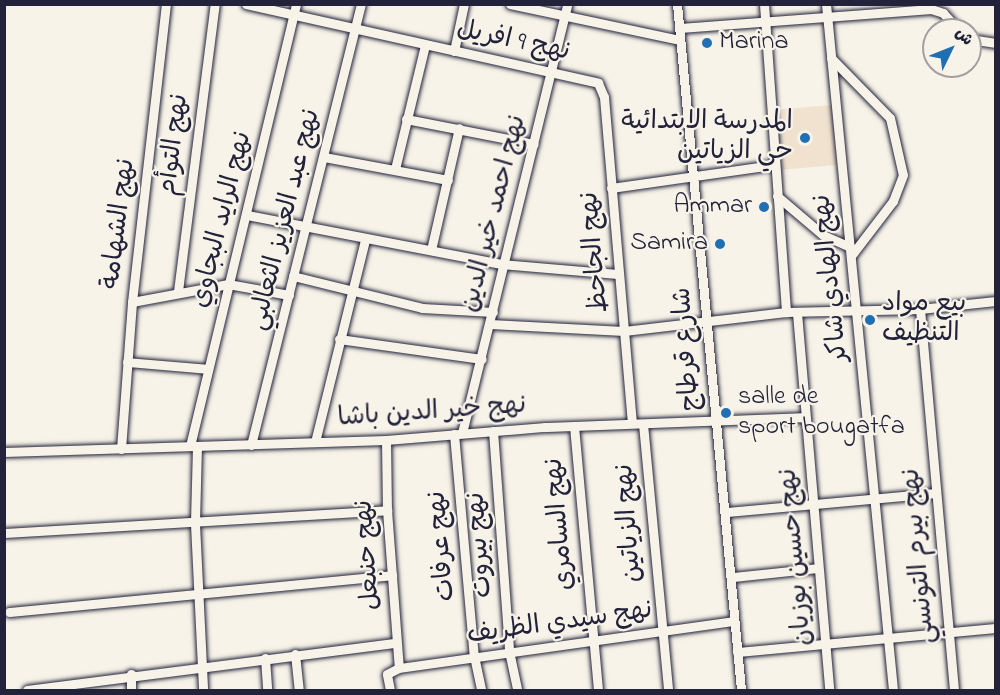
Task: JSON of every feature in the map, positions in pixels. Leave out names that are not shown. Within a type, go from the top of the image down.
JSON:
[{"type":"street","name":"نهج الشهامة","points":[[121,449],[132,302],[166,4]]},
{"type":"street","name":"نهج التوأم","points":[[178,291],[216,4]]},
{"type":"street","name":"نهج 9 افريل","points":[[246,4],[294,10],[355,30],[595,80]]},
{"type":"street","name":"نهج عبد العزيز الثعالبي","points":[[251,445],[361,4]]},
{"type":"street","points":[[454,51],[464,4]]},
{"type":"street","name":"نهج احمد خير الدين","points":[[458,434],[482,359],[501,264],[534,144],[567,4]]},
{"type":"street","name":"شارع قرطاج","points":[[677,4],[708,321],[714,423],[733,577],[734,621],[741,690]]},
{"type":"street","points":[[764,4],[773,165],[786,312]]},
{"type":"street","name":"نهج الهادي شاكر","points":[[826,4],[893,690]]},
{"type":"street","points":[[516,5],[680,40]]},
{"type":"street","points":[[680,28],[827,18],[886,10],[931,9],[943,13],[948,18]]},
{"type":"street","name":"نهج الرايد البجاوي","points":[[203,690],[195,524],[194,446],[208,369],[247,215],[294,10]]},
{"type":"street","points":[[395,170],[425,45]]},
{"type":"street","points":[[777,196],[823,235],[850,251],[894,201],[903,175],[890,118],[831,58]]},
{"type":"street","name":"نهج الجاحظ","points":[[595,80],[604,97],[632,423]]},
{"type":"street","points":[[406,119],[534,144]]},
{"type":"street","points":[[431,250],[459,128]]},
{"type":"street","points":[[324,157],[448,180]]},
{"type":"street","points":[[611,188],[773,165]]},
{"type":"street","points":[[247,215],[365,240],[501,264],[618,274]]},
{"type":"street","points":[[315,442],[365,240]]},
{"type":"street","points":[[293,276],[422,308],[493,312]]},
{"type":"street","points":[[132,302],[178,291],[228,284],[289,295]]},
{"type":"street","points":[[490,324],[624,331],[786,312],[920,309],[996,301]]},
{"type":"street","name":"نهج بيرم التونسي","points":[[920,309],[934,493],[954,690]]},
{"type":"street","name":"نهج حسين بوزيان","points":[[797,313],[804,417],[815,505],[829,690]]},
{"type":"street","points":[[339,339],[482,359]]},
{"type":"street","points":[[127,362],[208,369]]},
{"type":"street","name":"نهج خير الدين باشا","points":[[4,452],[63,452],[386,440],[574,426],[714,423],[804,417]]},
{"type":"street","name":"نهج الزياتين","points":[[643,424],[659,632],[668,690]]},
{"type":"street","name":"نهج السامري","points":[[574,426],[598,690]]},
{"type":"street","name":"نهج بيروت","points":[[493,431],[509,651],[517,690]]},
{"type":"street","name":"نهج عرفات","points":[[458,434],[474,656],[481,690]]},
{"type":"street","name":"نهج حنبعل","points":[[386,440],[387,510],[396,643],[396,669],[386,678],[390,690]]},
{"type":"street","points":[[726,512],[934,493]]},
{"type":"street","points":[[5,533],[195,524],[387,510]]},
{"type":"street","points":[[733,577],[818,568]]},
{"type":"street","points":[[9,612],[392,574]]},
{"type":"street","name":"نهج سيدي الظريف","points":[[396,669],[509,651],[734,621]]},
{"type":"street","points":[[737,652],[825,643],[888,640],[996,628]]},
{"type":"street","points":[[27,690],[131,674],[396,643]]},
{"type":"street","points":[[295,654],[299,690]]},
{"type":"street","points":[[265,658],[267,690]]},
{"type":"street","points":[[131,674],[131,690]]},
{"type":"shaded area","name":"المدرسة الابتدائية حي الزياتين","points":[[832,105],[836,165],[779,170],[774,110]]},
{"type":"place","name":"Marina","points":[[707,43]]},
{"type":"place","name":"المدرسة الابتدائية حي الزياتين","points":[[805,138]]},
{"type":"place","name":"Ammar","points":[[764,207]]},
{"type":"place","name":"Samira","points":[[720,244]]},
{"type":"place","name":"بيع مواد التنظيف","points":[[870,320]]},
{"type":"place","name":"salle de sport bougatfa","points":[[726,413]]}]
